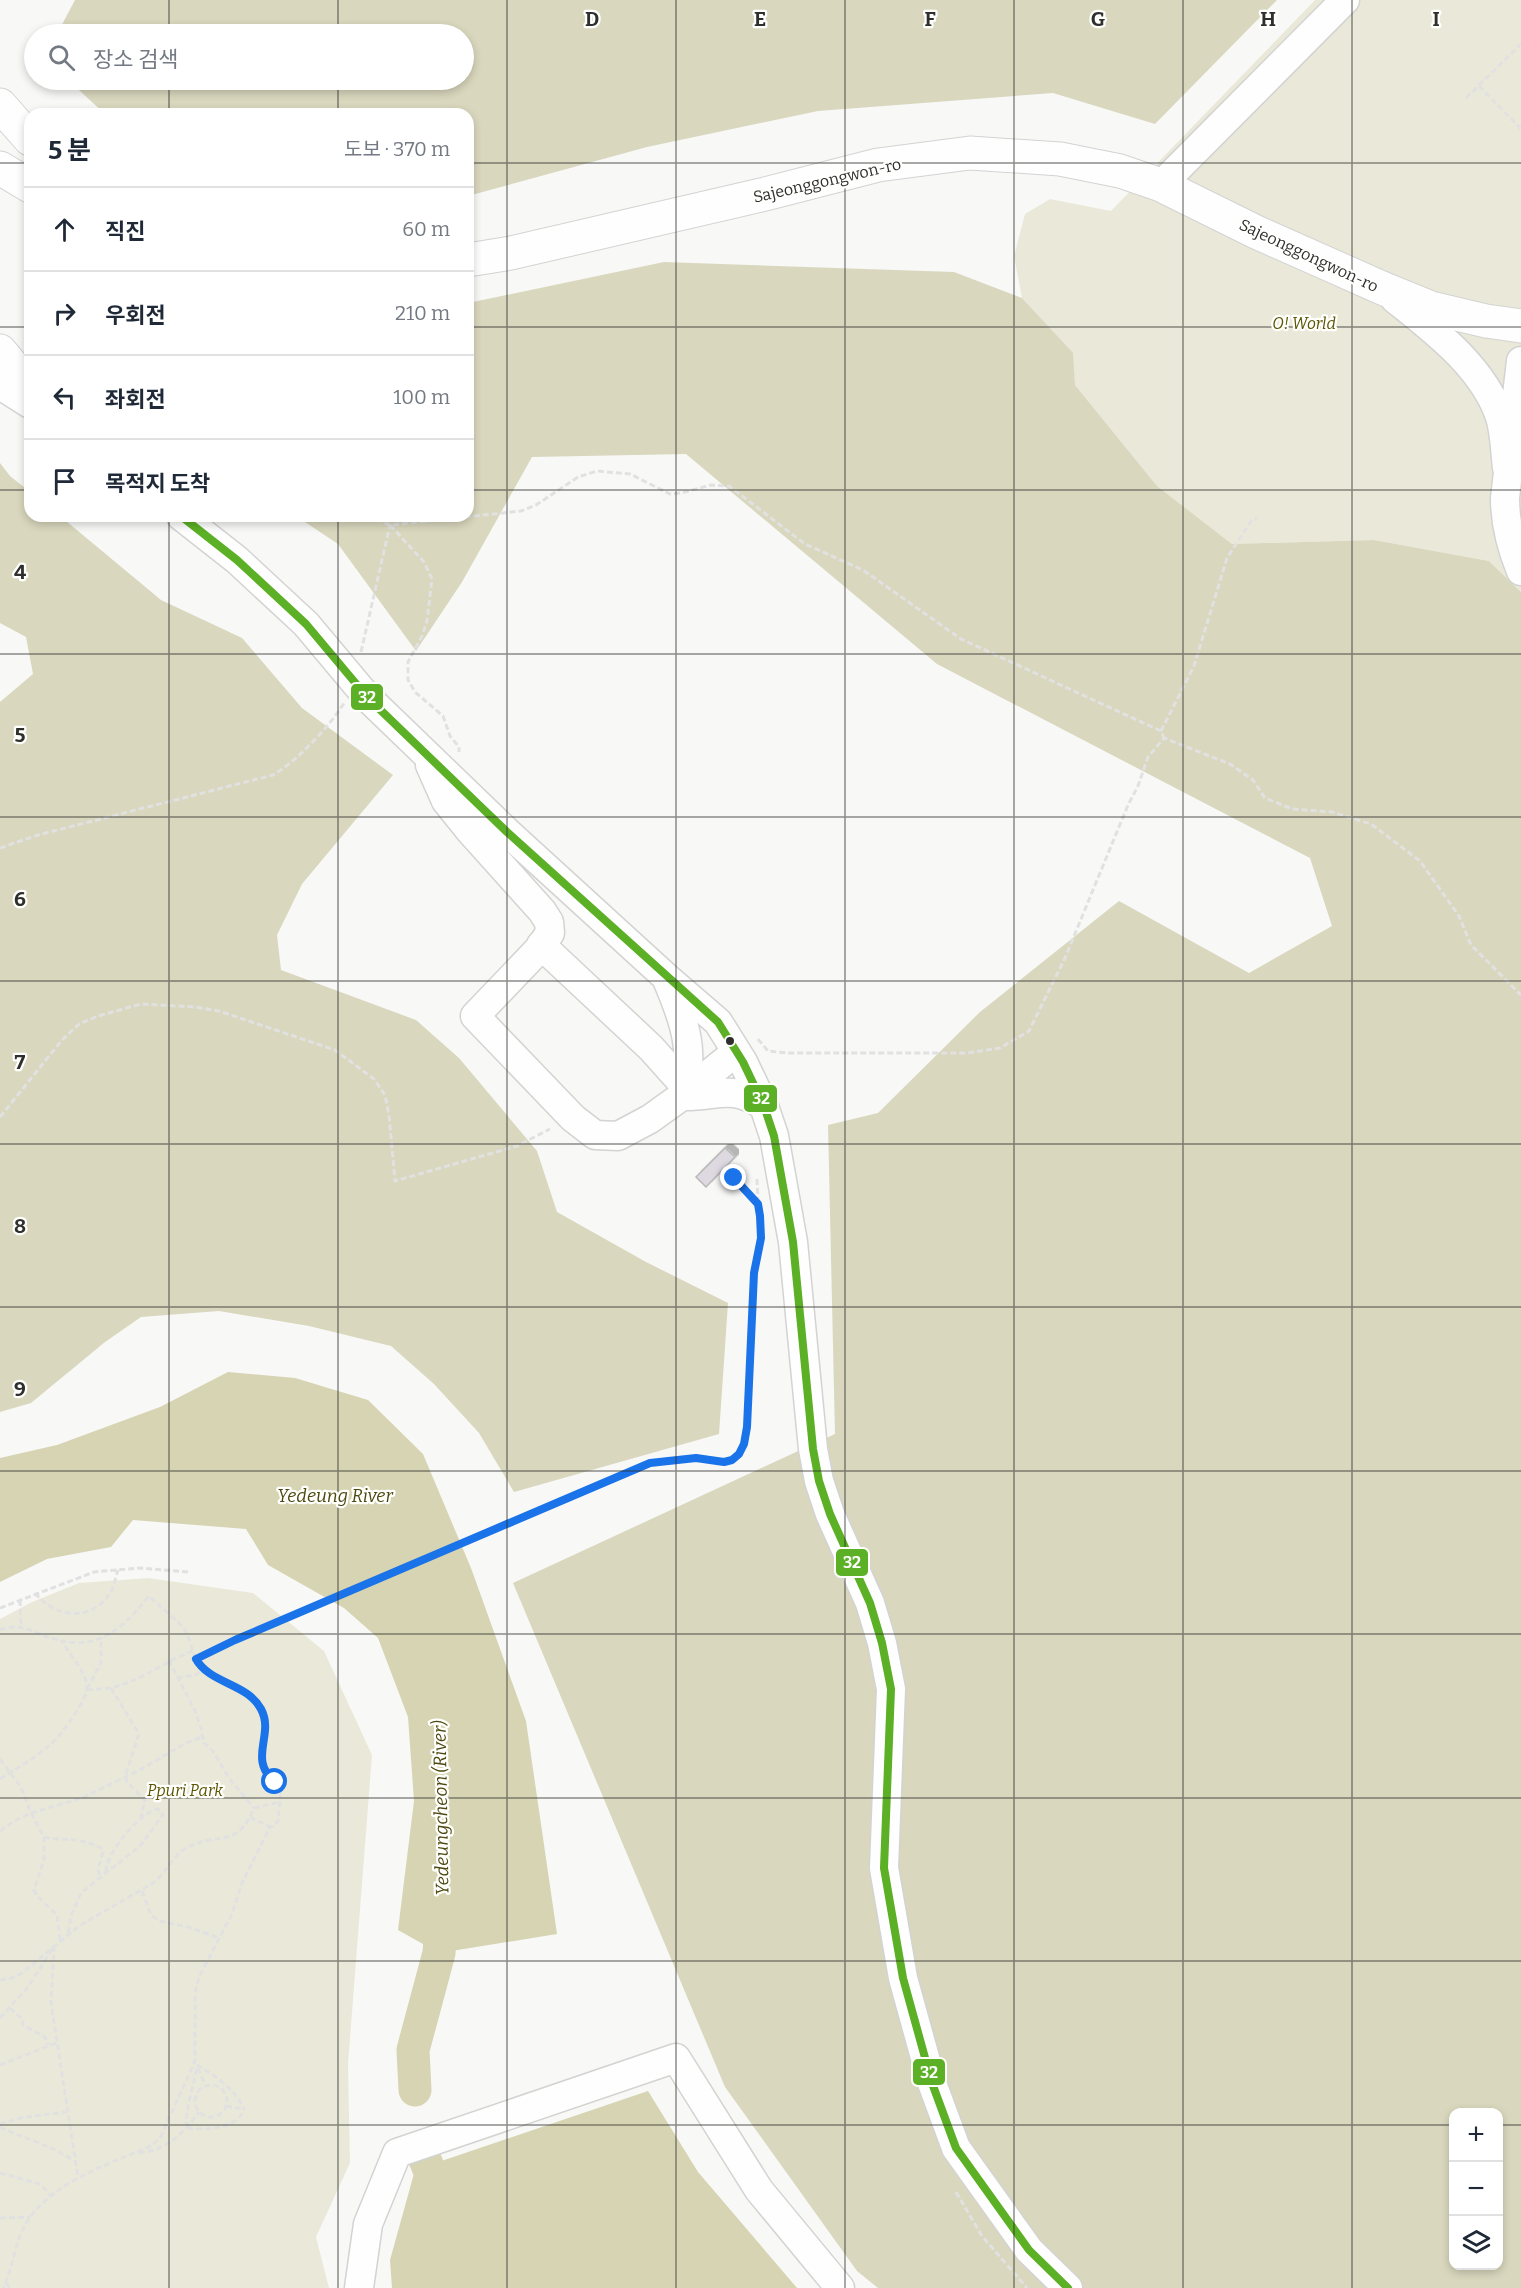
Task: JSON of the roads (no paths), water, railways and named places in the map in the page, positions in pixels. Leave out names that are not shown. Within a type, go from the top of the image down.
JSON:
[{"type":"main road","points":[[0,105],[24,132]]},
{"type":"main road","points":[[0,134],[24,159]]},
{"type":"main road","name":"Sajeonggongwon-ro","points":[[474,259],[511,253],[765,194],[878,165],[970,153],[1060,159],[1120,171],[1161,185],[1256,232],[1431,308],[1521,326]]},
{"type":"main road","points":[[0,168],[24,182]]},
{"type":"main road","points":[[0,192],[24,203]]},
{"type":"main road","points":[[0,351],[24,380]]},
{"type":"street","points":[[1161,185],[1345,0]]},
{"type":"street","points":[[1382,288],[1436,332],[1463,359],[1485,388],[1500,418],[1507,468]]},
{"type":"street","points":[[1521,361],[1507,468],[1505,519],[1510,543],[1521,571]]},
{"type":"street","points":[[0,367],[24,391]]},
{"type":"street","points":[[0,385],[24,400]]},
{"type":"street","points":[[189,522],[237,560],[306,624],[368,699],[507,832],[667,978],[745,1043]]},
{"type":"street","points":[[423,750],[446,801],[549,922],[550,933],[541,945],[475,1016],[573,1118],[595,1135],[618,1136],[650,1119],[745,1043]]},
{"type":"street","points":[[541,945],[651,1048],[684,1091],[698,1097],[733,1092],[744,1094],[764,1106]]},
{"type":"street","points":[[667,978],[687,1032],[688,1071],[684,1091]]},
{"type":"street","points":[[745,1043],[743,1062],[764,1106],[783,1176],[793,1242],[813,1449],[819,1481],[830,1514],[870,1602],[882,1643],[891,1689],[884,1868],[903,1978],[932,2084],[956,2148],[1029,2250],[1068,2288]]},
{"type":"street","points":[[359,2288],[368,2224],[397,2153],[676,2058],[759,2190],[840,2288]]},
{"type":"water","name":"Yedeung River","points":[[228,1372],[295,1378],[368,1400],[423,1454],[471,1568],[526,1721],[557,1934],[439,1953],[398,1930],[414,1801],[408,1717],[378,1638],[344,1608],[268,1565],[246,1529],[133,1520],[111,1547],[47,1559],[0,1582],[0,1458],[57,1445],[160,1407]]},
{"type":"water","points":[[648,2091],[698,2172],[797,2288],[392,2288],[390,2260],[415,2170]]},
{"type":"waterway","name":"Yedeungcheon (River)","points":[[415,2090],[413,2050],[439,1953],[442,1909]]},
{"type":"waterway","name":"Yedeungcheon (River)","points":[[421,2150],[478,2288]]},
{"type":"park label","name":"O! World","points":[[1304,323]]},
{"type":"park label","name":"Ppuri Park","points":[[185,1790]]}]
